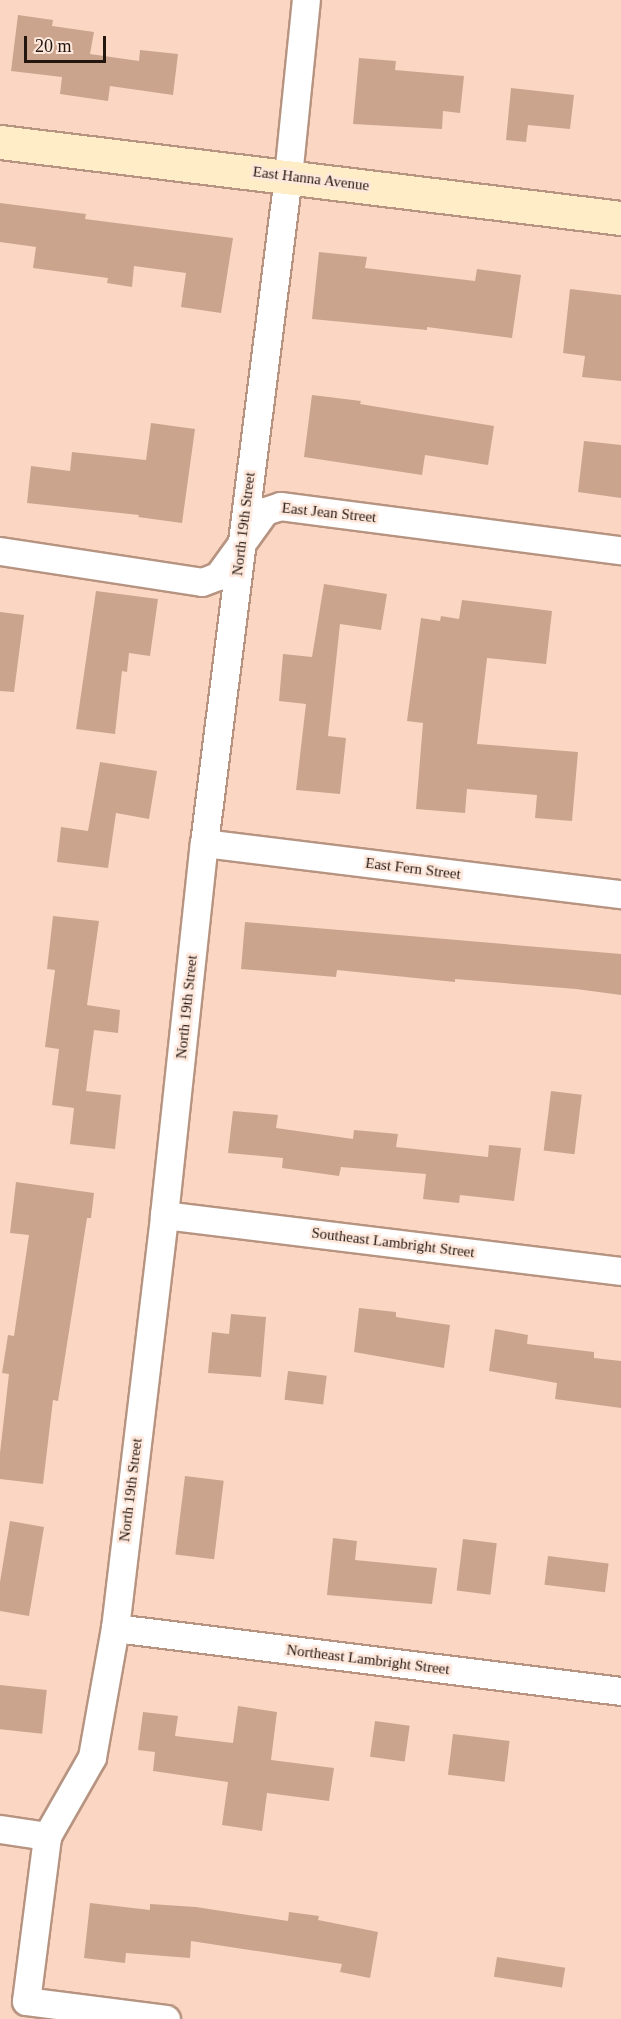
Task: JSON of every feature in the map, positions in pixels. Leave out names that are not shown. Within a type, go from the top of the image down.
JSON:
[{"type":"street","name":"North 19th Street","points":[[166,2019],[26,2001],[47,1836],[93,1757],[115,1629],[164,1215],[204,843],[288,176],[306,0]]},
{"type":"street","name":"East Hanna Avenue","points":[[0,142],[621,218]]},
{"type":"street","name":"East Jean Street","points":[[0,551],[202,582],[218,576],[265,511],[280,506],[621,550]]},
{"type":"street","name":"East Fern Street","points":[[204,843],[621,894]]},
{"type":"street","name":"Southeast Lambright Street","points":[[164,1215],[621,1271]]},
{"type":"street","name":"Northeast Lambright Street","points":[[115,1629],[621,1691]]},
{"type":"street","points":[[0,1829],[47,1836]]},
{"type":"building","points":[[18,15],[53,20],[52,26],[94,32],[90,54],[139,61],[140,50],[178,54],[173,95],[110,86],[108,101],[60,94],[62,77],[11,71]]},
{"type":"building","points":[[359,58],[396,61],[395,70],[464,76],[460,113],[443,111],[442,129],[353,124]]},
{"type":"building","points":[[511,88],[574,95],[570,129],[528,125],[526,142],[506,140]]},
{"type":"building","points":[[0,203],[86,214],[85,219],[233,238],[221,313],[181,307],[186,273],[134,266],[132,287],[107,283],[108,278],[33,268],[36,247],[0,242]]},
{"type":"building","points":[[319,252],[367,257],[365,268],[475,281],[477,269],[521,275],[512,338],[427,327],[427,330],[312,319]]},
{"type":"building","points":[[570,289],[621,295],[621,381],[582,377],[585,356],[563,353]]},
{"type":"building","points":[[312,395],[361,401],[360,404],[494,426],[488,465],[425,455],[422,475],[304,457]]},
{"type":"building","points":[[151,423],[195,429],[182,523],[138,517],[139,515],[27,503],[31,466],[70,471],[72,452],[146,460]]},
{"type":"building","points":[[584,441],[621,445],[621,498],[578,492]]},
{"type":"building","points":[[324,584],[387,594],[381,630],[340,624],[328,736],[346,738],[340,794],[296,790],[306,704],[279,701],[283,654],[312,657]]},
{"type":"building","points":[[96,591],[158,599],[150,656],[129,653],[127,672],[122,671],[115,734],[76,729]]},
{"type":"building","points":[[462,600],[552,611],[546,664],[487,658],[477,744],[578,752],[572,821],[535,818],[537,795],[467,789],[465,813],[416,809],[423,723],[407,721],[421,618],[440,621],[441,616],[459,619]]},
{"type":"building","points":[[0,612],[24,615],[14,692],[0,691]]},
{"type":"building","points":[[100,762],[157,771],[149,819],[116,813],[108,868],[57,862],[61,827],[88,831]]},
{"type":"building","points":[[53,916],[99,921],[87,1005],[120,1010],[118,1033],[94,1030],[86,1091],[121,1095],[115,1149],[70,1144],[74,1108],[52,1105],[59,1049],[45,1047],[55,970],[47,969]]},
{"type":"building","points":[[245,922],[621,954],[621,995],[576,989],[455,979],[455,982],[337,970],[336,977],[241,969]]},
{"type":"building","points":[[551,1091],[582,1095],[574,1154],[544,1151]]},
{"type":"building","points":[[233,1111],[278,1115],[276,1128],[353,1139],[354,1130],[398,1134],[396,1147],[488,1157],[489,1145],[521,1148],[514,1201],[460,1195],[459,1203],[423,1199],[426,1174],[341,1167],[339,1176],[282,1168],[283,1158],[228,1153]]},
{"type":"building","points":[[16,1182],[94,1193],[91,1218],[87,1218],[58,1401],[53,1400],[43,1484],[0,1479],[0,1453],[9,1374],[2,1373],[8,1335],[14,1336],[29,1235],[10,1233]]},
{"type":"building","points":[[359,1308],[396,1312],[396,1317],[450,1325],[444,1368],[354,1352]]},
{"type":"building","points":[[231,1314],[266,1317],[261,1377],[208,1373],[212,1332],[229,1334]]},
{"type":"building","points":[[495,1329],[528,1335],[527,1344],[594,1352],[594,1358],[621,1361],[621,1408],[555,1399],[557,1383],[489,1371]]},
{"type":"building","points":[[288,1371],[327,1376],[323,1405],[284,1400]]},
{"type":"building","points":[[185,1476],[224,1481],[214,1559],[175,1554]]},
{"type":"building","points":[[10,1521],[44,1527],[29,1616],[0,1611],[0,1582]]},
{"type":"building","points":[[333,1538],[357,1541],[355,1560],[437,1568],[432,1604],[327,1595]]},
{"type":"building","points":[[463,1539],[497,1543],[490,1595],[457,1591]]},
{"type":"building","points":[[548,1556],[609,1563],[605,1592],[544,1585]]},
{"type":"building","points":[[0,1685],[47,1690],[42,1734],[0,1729]]},
{"type":"building","points":[[238,1706],[277,1712],[271,1760],[334,1768],[329,1801],[267,1793],[262,1831],[222,1825],[228,1782],[153,1771],[155,1752],[138,1750],[143,1712],[178,1716],[175,1736],[233,1743]]},
{"type":"building","points":[[375,1721],[410,1726],[405,1762],[370,1757]]},
{"type":"building","points":[[453,1734],[510,1741],[505,1782],[448,1775]]},
{"type":"building","points":[[90,1903],[150,1910],[150,1904],[196,1907],[288,1921],[289,1912],[319,1916],[318,1920],[378,1932],[370,1978],[340,1972],[342,1964],[191,1941],[190,1958],[126,1953],[125,1963],[84,1958]]},
{"type":"building","points":[[497,1957],[565,1968],[562,1988],[494,1977]]}]
